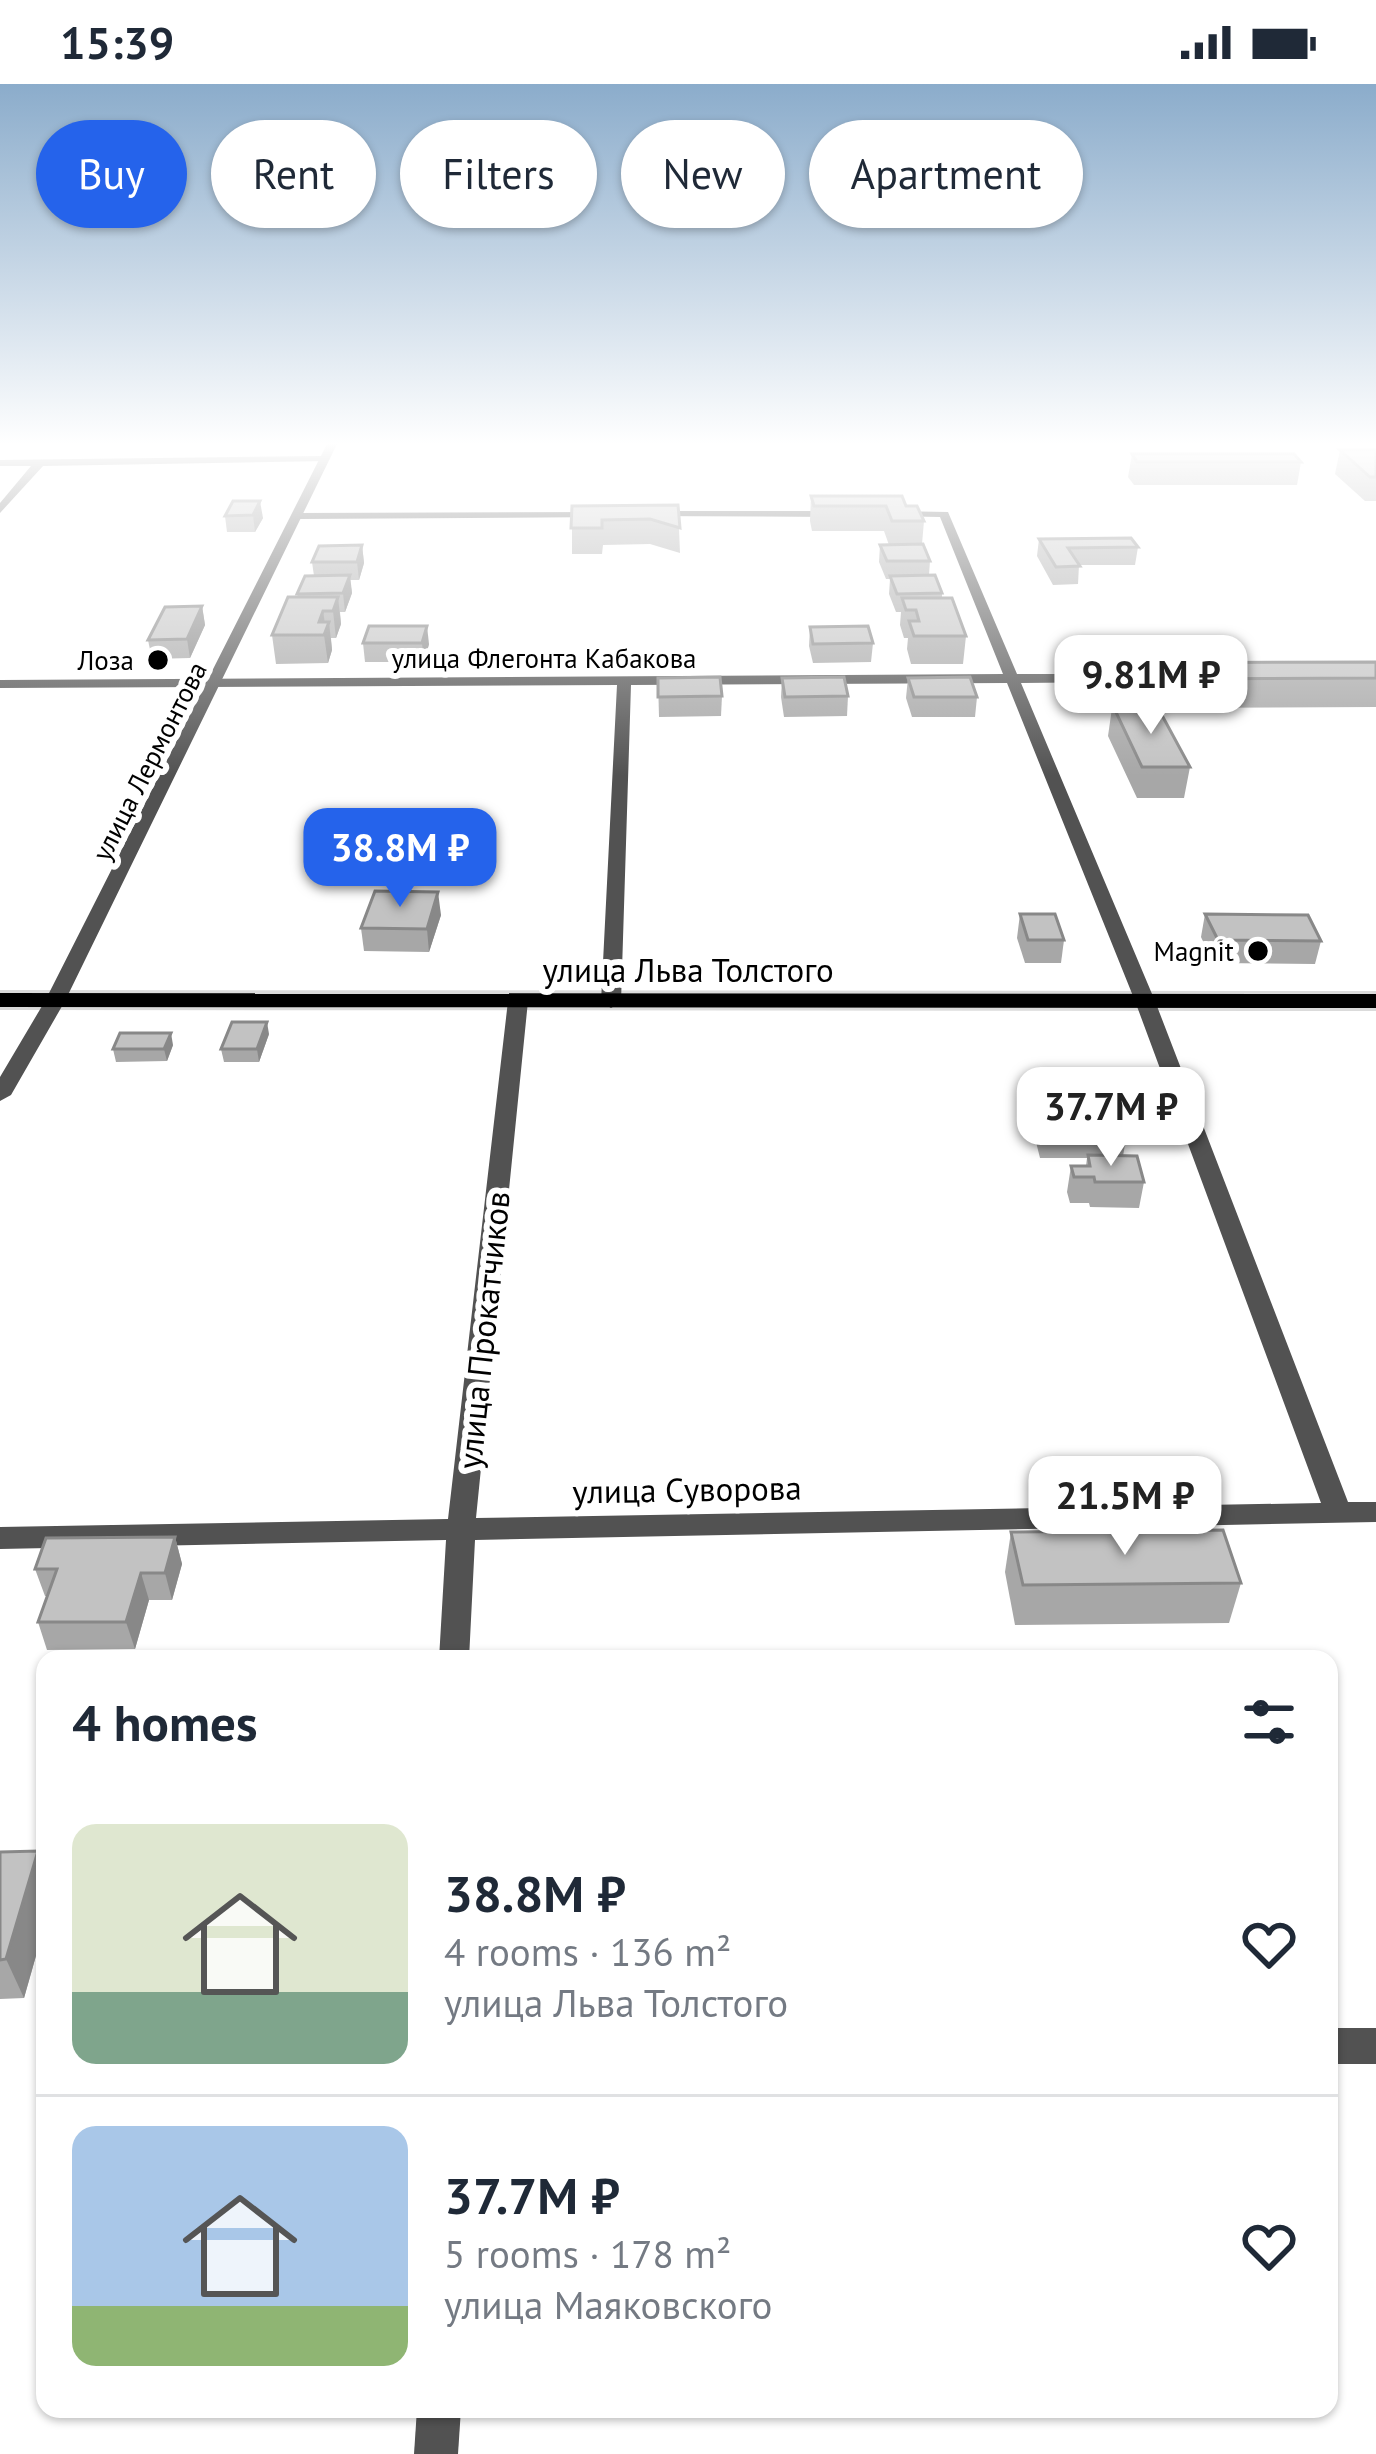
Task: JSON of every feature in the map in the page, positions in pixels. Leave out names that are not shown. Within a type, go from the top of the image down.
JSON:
[{"type":"main road","name":"улица Льва Толстого","points":[[0,1000],[1376,1001]]},
{"type":"street","name":"улица Лермонтова","points":[[0,1095],[55,1000],[278,555]]},
{"type":"street","points":[[961,555],[1145,1001],[1338,1512]]},
{"type":"street","name":"улица Флегонта Кабакова","points":[[0,684],[1149,678]]},
{"type":"street","points":[[611,1002],[624,681]]},
{"type":"street","name":"улица Прокатчиков","points":[[454,1650],[461,1530],[518,1001]]},
{"type":"street","name":"улица Суворова","points":[[0,1538],[1376,1512]]},
{"type":"street","points":[[1338,2046],[1376,2045]]},
{"type":"street","points":[[436,2454],[438,2418]]},
{"type":"building","points":[[315,555],[359,555],[357,562],[312,562]]},
{"type":"building","points":[[884,555],[927,555],[930,561],[887,561]]},
{"type":"building","points":[[1048,555],[1072,555],[1080,566],[1056,567]]},
{"type":"building","points":[[350,575],[343,593],[297,594],[305,576]]},
{"type":"building","points":[[935,575],[942,593],[897,594],[890,576]]},
{"type":"building","points":[[288,597],[338,597],[333,611],[323,611],[319,622],[329,622],[324,635],[272,635]]},
{"type":"building","points":[[902,598],[952,598],[966,636],[914,636],[909,621],[919,621],[916,610],[906,610]]},
{"type":"building","points":[[202,606],[187,639],[148,640],[165,607]]},
{"type":"building","points":[[369,626],[427,626],[422,643],[363,643]]},
{"type":"building","points":[[868,626],[873,643],[813,644],[810,627]]},
{"type":"building","points":[[1376,662],[1376,678],[1101,679],[1093,663]]},
{"type":"building","points":[[720,677],[722,696],[658,697],[658,678]]},
{"type":"building","points":[[844,677],[848,696],[785,697],[782,678]]},
{"type":"building","points":[[970,677],[977,697],[914,697],[908,678]]},
{"type":"building","points":[[1113,706],[1157,706],[1190,767],[1142,767]]},
{"type":"building","points":[[375,891],[438,892],[427,929],[361,928]]},
{"type":"building","points":[[1020,914],[1055,914],[1064,940],[1028,940]]},
{"type":"building","points":[[1205,914],[1308,915],[1321,941],[1218,940]]},
{"type":"building","points":[[232,1022],[267,1022],[257,1049],[221,1049]]},
{"type":"building","points":[[120,1033],[171,1033],[164,1049],[113,1049]]},
{"type":"building","points":[[1072,1089],[1112,1089],[1127,1133],[1044,1133],[1036,1105],[1077,1105]]},
{"type":"building","points":[[1088,1155],[1137,1156],[1144,1182],[1074,1177],[1071,1166],[1090,1166]]},
{"type":"building","points":[[1223,1530],[1241,1583],[1023,1585],[1011,1532]]},
{"type":"building","points":[[175,1537],[165,1573],[141,1573],[126,1622],[38,1622],[57,1569],[35,1569],[46,1538]]},
{"type":"building","points":[[36,1851],[6,1959],[0,1960],[0,1852]]},
{"type":"place","name":"Лоза","points":[[158,660]]},
{"type":"place","name":"Magnit","points":[[1258,951]]}]
